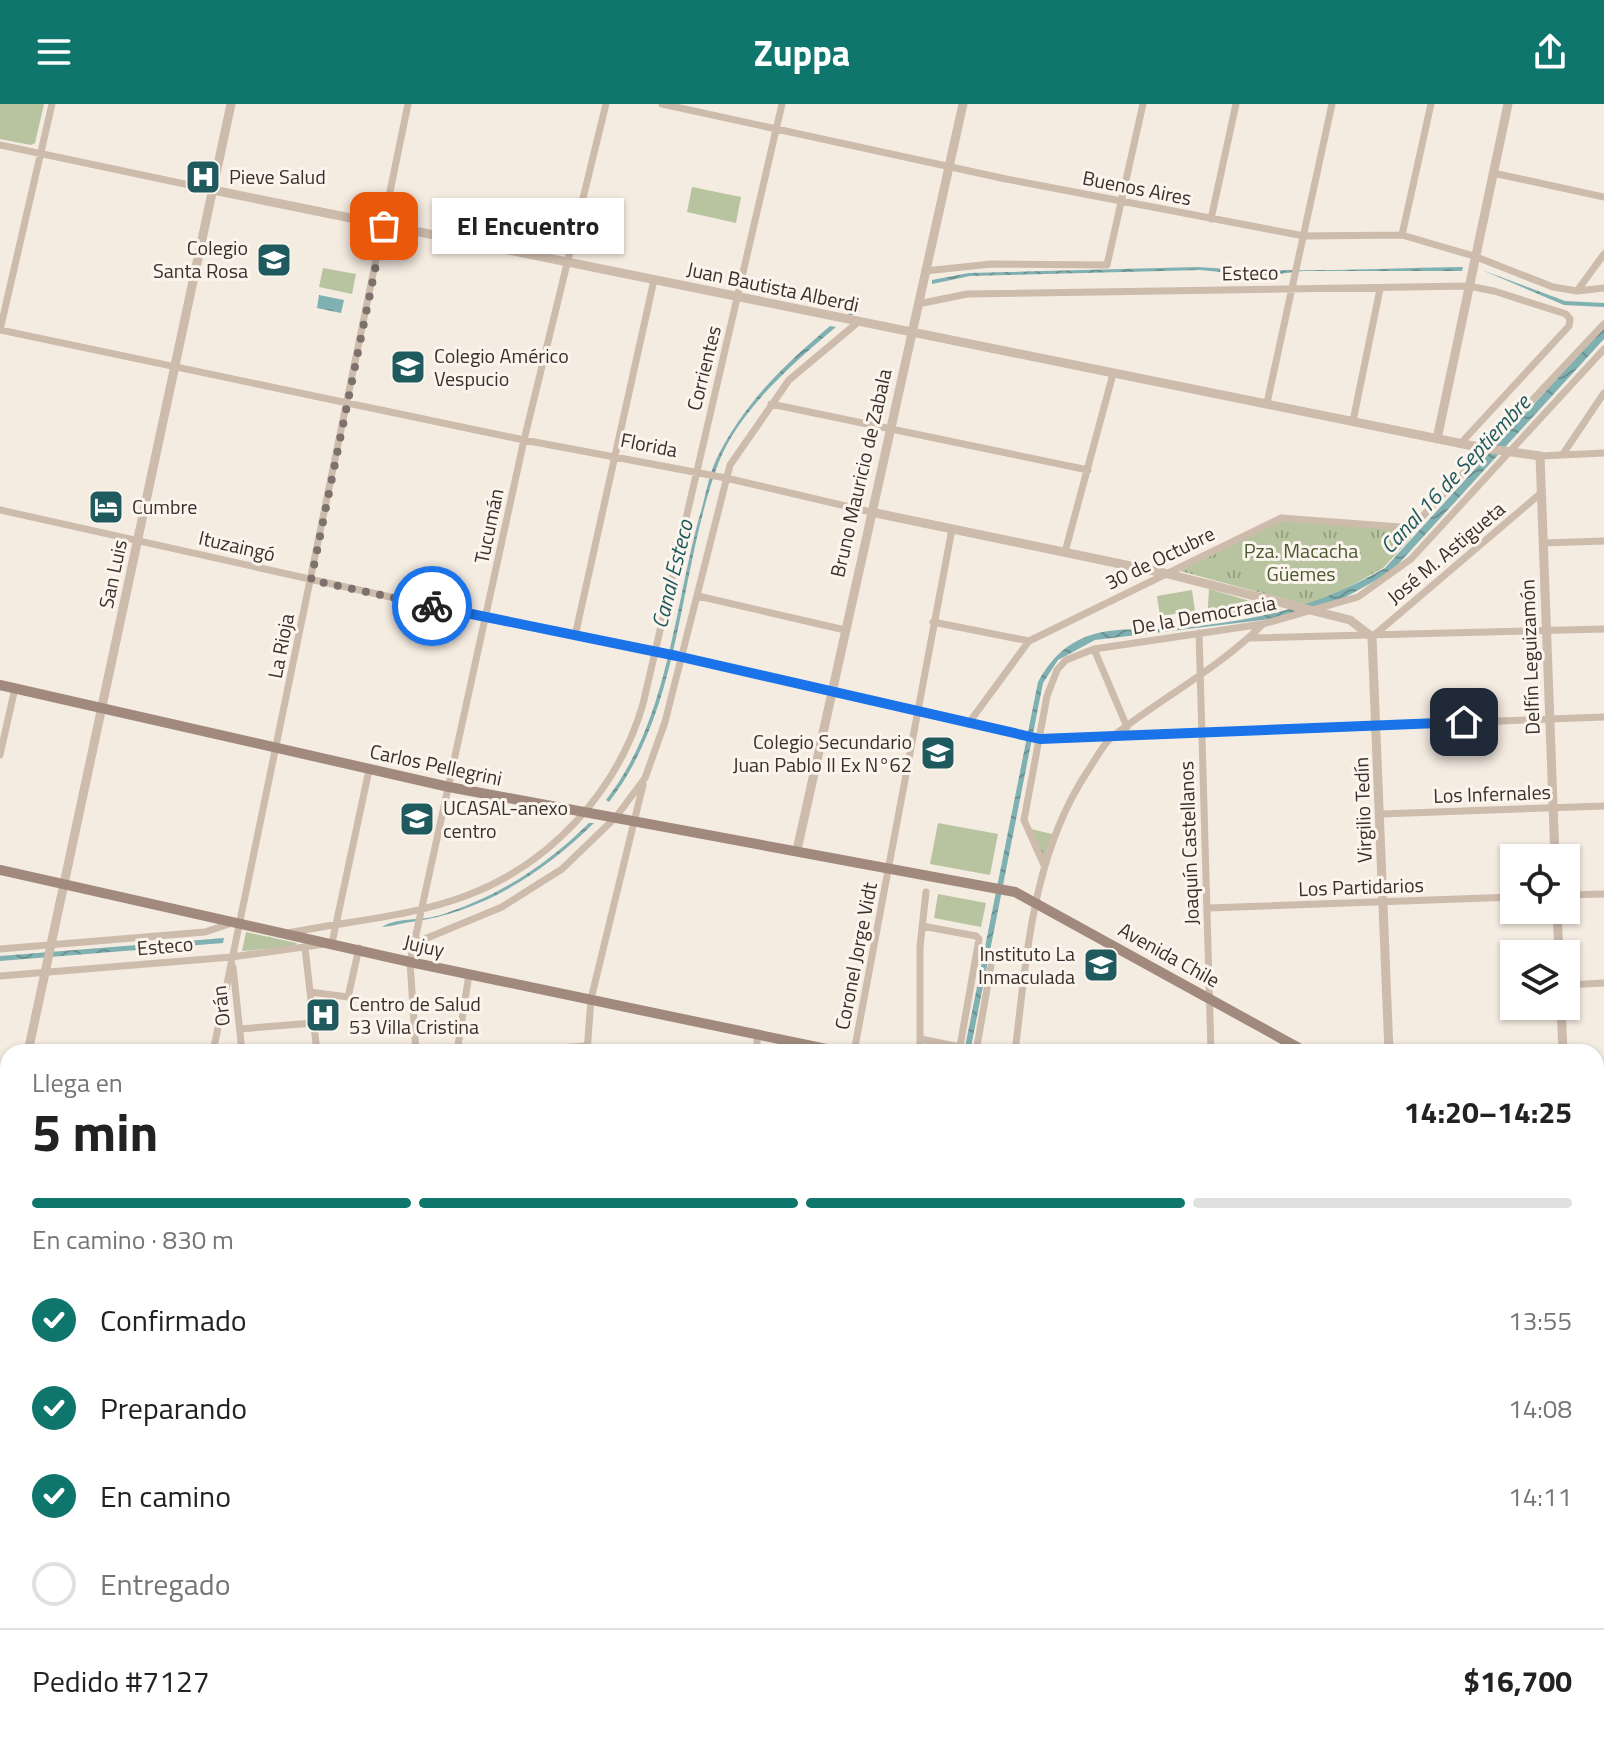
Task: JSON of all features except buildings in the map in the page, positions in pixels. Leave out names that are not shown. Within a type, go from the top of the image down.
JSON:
[{"type":"main road","name":"Carlos Pellegrini","points":[[0,685],[449,787],[1015,892]]},
{"type":"main road","name":"Jujuy","points":[[0,870],[359,948],[410,962],[806,1044]]},
{"type":"main road","name":"Avenida Chile","points":[[1015,892],[1291,1044]]},
{"type":"street","points":[[0,330],[52,104]]},
{"type":"street","name":"San Luis","points":[[30,1044],[231,104]]},
{"type":"street","name":"La Rioja","points":[[215,1044],[408,104]]},
{"type":"street","name":"Tucumán","points":[[415,1044],[410,962],[524,440],[606,104]]},
{"type":"street","name":"Buenos Aires","points":[[662,104],[948,167],[1304,236],[1402,235],[1474,256],[1553,287],[1577,291],[1604,288]]},
{"type":"street","name":"Corrientes","points":[[584,813],[625,754],[658,652],[782,104]]},
{"type":"street","name":"Bruno Mauricio de Zabala","points":[[797,850],[963,104]]},
{"type":"street","points":[[925,271],[991,264],[1107,265],[1143,104]]},
{"type":"street","points":[[1211,219],[1236,104]]},
{"type":"street","points":[[1267,403],[1332,104]]},
{"type":"street","points":[[1402,235],[1431,104]]},
{"type":"street","points":[[1437,439],[1508,104]]},
{"type":"street","name":"Juan Bautista Alberdi","points":[[0,145],[911,334],[1483,448],[1540,456]]},
{"type":"street","points":[[1493,173],[1604,197]]},
{"type":"street","points":[[1577,291],[1604,254]]},
{"type":"street","points":[[575,636],[654,280]]},
{"type":"street","name":"Esteco","points":[[918,304],[967,294],[1293,284],[1380,289],[1468,286],[1566,314],[1570,319],[1569,326],[1461,443]]},
{"type":"street","points":[[1353,421],[1380,289]]},
{"type":"street","points":[[587,1044],[591,999],[645,778],[698,596],[723,478],[789,380],[857,323]]},
{"type":"street","points":[[1483,448],[1500,437],[1604,324]]},
{"type":"street","name":"Florida","points":[[0,330],[524,440],[723,478],[1164,573],[1308,611]]},
{"type":"street","name":"De la Democracia","points":[[1044,865],[1024,820],[1047,696],[1057,670],[1066,660],[1094,649],[1263,624],[1358,597],[1411,559],[1604,349]]},
{"type":"street","points":[[1065,552],[1113,374]]},
{"type":"street","points":[[1563,454],[1604,393]]},
{"type":"street","points":[[771,404],[1088,470]]},
{"type":"street","name":"30 de Octubre","points":[[968,724],[1029,641],[1281,518],[1410,525],[1420,519],[1483,448]]},
{"type":"street","points":[[1540,456],[1604,453]]},
{"type":"street","name":"Delfín Leguizamón","points":[[1540,456],[1554,844]]},
{"type":"street","name":"José M. Astigueta","points":[[1372,637],[1541,493]]},
{"type":"street","name":"Ituzaingó","points":[[0,510],[485,618],[679,656],[832,694],[1040,739],[1604,717]]},
{"type":"street","name":"Coronel Jorge Vidt","points":[[856,1044],[952,529]]},
{"type":"street","points":[[1543,543],[1604,541]]},
{"type":"street","points":[[698,596],[845,630]]},
{"type":"street","points":[[1308,611],[1350,620],[1372,637]]},
{"type":"street","points":[[933,622],[1029,641]]},
{"type":"street","points":[[1016,1044],[1034,900],[1066,808],[1109,738],[1250,638],[1263,624]]},
{"type":"street","points":[[1250,638],[1604,629]]},
{"type":"street","name":"Joaquín Castellanos","points":[[1199,633],[1211,1044]]},
{"type":"street","name":"Virgilio Tedín","points":[[1372,637],[1389,1044]]},
{"type":"street","points":[[1094,649],[1127,727]]},
{"type":"street","points":[[0,755],[15,688]]},
{"type":"street","points":[[332,943],[369,770]]},
{"type":"street","points":[[415,943],[502,907],[536,888],[588,847],[616,817],[645,778]]},
{"type":"street","name":"Los Infernales","points":[[1381,814],[1604,806]]},
{"type":"street","points":[[288,933],[422,911],[496,883],[538,856],[584,813]]},
{"type":"street","points":[[921,1044],[922,926],[926,892]]},
{"type":"street","points":[[1580,895],[1604,894]]},
{"type":"street","name":"Los Partidarios","points":[[1208,908],[1500,898]]},
{"type":"street","name":"Esteco","points":[[0,949],[205,932],[238,921]]},
{"type":"street","points":[[922,926],[979,939],[960,1044]]},
{"type":"street","name":"Esteco","points":[[0,976],[232,957],[332,943]]},
{"type":"street","points":[[305,948],[316,1044]]},
{"type":"street","points":[[310,992],[348,997],[359,948]]},
{"type":"street","name":"Orán","points":[[232,957],[241,1044]]},
{"type":"street","points":[[977,1044],[991,966]]},
{"type":"street","points":[[458,1044],[469,974]]},
{"type":"street","points":[[1580,984],[1604,983]]},
{"type":"street","points":[[1562,1020],[1563,1044]]},
{"type":"street","points":[[240,1029],[313,1023]]},
{"type":"street","points":[[757,1033],[757,1044]]},
{"type":"street","points":[[921,1039],[940,1044]]},
{"type":"green space","points":[[0,104],[44,104],[35,143],[31,145],[0,139]]},
{"type":"green space","points":[[692,187],[741,197],[736,223],[687,212]]},
{"type":"green space","points":[[323,268],[356,274],[352,294],[319,287]]},
{"type":"green space","name":"Pza. Macacha Güemes","points":[[1280,521],[1401,528],[1409,531],[1411,538],[1383,568],[1334,595],[1307,605],[1180,571]]},
{"type":"green space","points":[[1209,589],[1281,610],[1207,622]]},
{"type":"green space","points":[[1192,590],[1195,611],[1160,616],[1157,596]]},
{"type":"green space","points":[[938,823],[998,834],[990,875],[930,864]]},
{"type":"green space","points":[[1031,829],[1052,834],[1044,859]]},
{"type":"green space","points":[[938,894],[986,903],[981,927],[934,918]]},
{"type":"green space","points":[[246,932],[297,943],[296,946],[242,951]]},
{"type":"water","points":[[1198,267],[1297,270],[1463,267],[1462,271],[1303,271],[1261,276],[1200,270],[970,276],[932,284],[932,280],[969,273]]},
{"type":"water","points":[[1482,270],[1565,301],[1604,303],[1604,307],[1564,305]]},
{"type":"water","points":[[319,295],[344,300],[341,313],[317,308]]},
{"type":"water","points":[[830,326],[836,327],[768,389],[727,444],[705,507],[665,682],[633,765],[609,802],[606,800],[627,769],[656,701],[690,554],[716,460],[752,403],[797,355]]},
{"type":"water","points":[[1604,327],[1604,339],[1391,572],[1342,599],[1271,619],[1095,640],[1058,660],[1043,683],[972,1044],[966,1044],[1038,682],[1053,660],[1074,643],[1102,632],[1182,628],[1287,610],[1335,593],[1385,568]]},
{"type":"water","points":[[589,823],[594,823],[554,858],[510,888],[437,917],[382,927],[437,916],[500,890],[538,867]]},
{"type":"water","points":[[224,938],[223,943],[0,961],[0,956]]},
{"type":"waterway","points":[[850,314],[858,311]]},
{"type":"way so far","points":[[384,226],[311,580],[432,606]]},
{"type":"place","name":"Pieve Salud","points":[[203,177]]},
{"type":"place","name":"El Encuentro","points":[[384,226]]},
{"type":"place","name":"Colegio Santa Rosa","points":[[274,260]]},
{"type":"place","name":"Colegio Américo Vespucio","points":[[408,367]]},
{"type":"place","name":"Cumbre","points":[[106,507]]},
{"type":"place","name":"Colegio Secundario Juan Pablo II Ex N°62","points":[[938,753]]},
{"type":"place","name":"UCASAL-anexo centro","points":[[417,819]]},
{"type":"place","name":"Instituto La Inmaculada","points":[[1101,965]]},
{"type":"place","name":"Centro de Salud 53 Villa Cristina","points":[[323,1015]]},
{"type":"route","points":[[432,606],[677,656],[832,694],[1040,739],[1464,722]]},
{"type":"water label","name":"Canal 16 de Septiembre","points":[[1455,474]]},
{"type":"water label","name":"Canal Esteco","points":[[672,574]]}]
